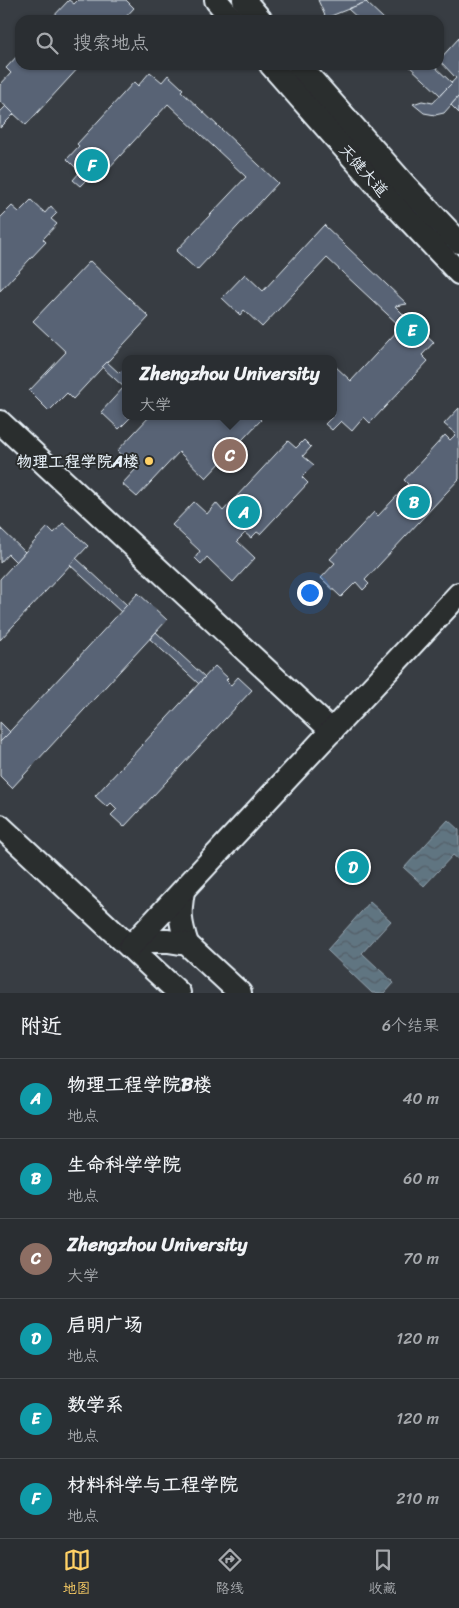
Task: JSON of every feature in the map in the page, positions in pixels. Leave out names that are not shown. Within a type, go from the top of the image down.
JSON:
[{"type":"lane","points":[[216,0],[229,15]]},
{"type":"lane","points":[[244,0],[257,15]]},
{"type":"lane","name":"天健大道","points":[[275,70],[364,171],[459,273]]},
{"type":"lane","name":"天健大道","points":[[303,70],[459,242]]},
{"type":"lane","points":[[0,422],[332,731]]},
{"type":"lane","points":[[133,944],[459,594]]},
{"type":"lane","points":[[0,826],[133,944],[179,993]]},
{"type":"lane","points":[[183,891],[180,924],[187,944],[240,993]]},
{"type":"lane","points":[[133,944],[168,940],[187,944]]},
{"type":"water","points":[[448,820],[459,830],[459,860],[453,855],[424,886],[404,868]]},
{"type":"water","points":[[370,902],[391,921],[362,953],[394,983],[385,993],[372,993],[327,950]]},
{"type":"building","points":[[69,0],[74,4],[78,0],[126,0],[134,8],[128,15],[55,15]]},
{"type":"building","points":[[318,0],[371,0],[334,15],[325,15]]},
{"type":"building","points":[[366,2],[380,15],[355,15],[348,9]]},
{"type":"building","points":[[459,38],[459,96],[444,113],[435,115],[424,113],[413,104],[422,101],[433,103],[456,78],[444,65],[444,54]]},
{"type":"building","points":[[15,58],[15,70],[76,70],[26,125],[0,101],[0,85],[11,73],[6,68]]},
{"type":"building","points":[[413,70],[438,70],[452,83],[440,95]]},
{"type":"building","points":[[150,72],[162,82],[168,75],[183,89],[181,91],[278,183],[197,270],[176,251],[246,177],[168,104],[95,183],[89,177],[80,186],[73,180],[80,172],[67,159],[79,146],[77,144],[134,82],[138,86]]},
{"type":"building","points":[[459,96],[459,113],[451,105]]},
{"type":"building","points":[[6,106],[14,114],[0,128],[0,112]]},
{"type":"building","points":[[31,200],[45,213],[51,206],[57,213],[51,219],[57,224],[43,239],[46,242],[0,291],[0,218],[12,206],[19,212]]},
{"type":"building","points":[[324,225],[407,304],[395,306],[415,326],[428,323],[430,325],[423,332],[434,342],[422,355],[428,361],[370,423],[364,417],[352,431],[341,421],[332,430],[325,424],[329,420],[337,420],[337,368],[351,381],[401,327],[327,258],[262,327],[244,310],[240,315],[222,298],[245,274],[263,291]]},
{"type":"building","points":[[90,261],[149,317],[73,399],[67,393],[49,411],[29,391],[66,352],[33,321]]},
{"type":"building","points":[[107,362],[119,373],[122,370],[122,385],[102,367]]},
{"type":"building","points":[[122,389],[122,420],[128,420],[119,429],[101,412]]},
{"type":"building","points":[[459,408],[459,479],[365,580],[369,584],[363,590],[356,582],[341,597],[321,578],[335,563],[330,559],[374,512],[378,516],[408,484],[404,480],[445,435],[450,440],[456,434],[444,424]]},
{"type":"building","name":"物理工程学院A楼","points":[[146,420],[261,420],[206,478],[179,452],[137,497],[122,484],[136,469],[117,451]]},
{"type":"building","points":[[304,440],[311,447],[303,456],[314,465],[302,477],[308,483],[260,534],[257,532],[251,538],[245,533],[237,541],[255,558],[233,582],[207,557],[201,564],[195,558],[200,551],[172,525],[194,502],[207,514],[216,503],[223,511],[288,441],[296,448]]},
{"type":"building","points":[[63,523],[88,546],[0,640],[0,579],[48,527],[54,533]]},
{"type":"building","points":[[0,528],[25,552],[16,562],[8,554],[0,563]]},
{"type":"building","points":[[76,558],[127,605],[121,612],[70,565]]},
{"type":"building","points":[[138,593],[167,620],[12,788],[0,776],[0,742]]},
{"type":"building","points":[[156,632],[205,677],[199,684],[150,639]]},
{"type":"building","points":[[215,666],[228,678],[226,680],[231,685],[238,677],[252,690],[124,827],[111,815],[117,809],[111,803],[107,807],[95,796]]},
{"type":"building","points":[[0,722],[10,732],[0,742]]},
{"type":"place","name":"材料科学与工程学院","points":[[92,165]]},
{"type":"place","name":"数学系","points":[[412,330]]},
{"type":"place","name":"Zhengzhou University","points":[[230,455]]},
{"type":"place","name":"物理工程学院A楼","points":[[149,461]]},
{"type":"place","name":"生命科学学院","points":[[414,502]]},
{"type":"place","name":"物理工程学院B楼","points":[[244,512]]},
{"type":"place","name":"启明广场","points":[[353,867]]}]
